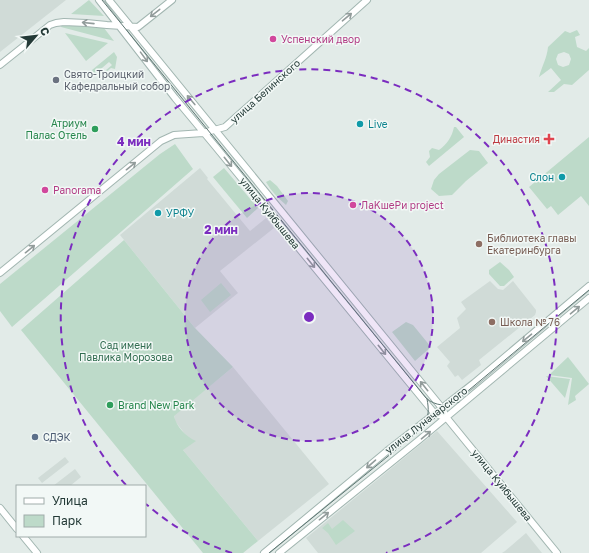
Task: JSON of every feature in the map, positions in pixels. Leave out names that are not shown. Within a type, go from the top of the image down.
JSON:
[{"type":"main road","name":"улица Куйбышева","points":[[99,0],[203,133],[435,414]]},
{"type":"main road","points":[[109,0],[130,26]]},
{"type":"main road","points":[[133,42],[132,38],[137,29],[172,0]]},
{"type":"main road","name":"улица Белинского","points":[[0,273],[161,141],[174,135],[203,133],[224,127],[367,0]]},
{"type":"main road","points":[[0,65],[50,25],[64,22],[130,26],[137,29]]},
{"type":"main road","name":"улица Куйбышева","points":[[137,29],[215,130],[442,408],[446,417],[557,553]]},
{"type":"main road","name":"улица Луначарского","points":[[264,553],[589,286]]},
{"type":"main road","name":"улица Луначарского","points":[[279,553],[589,298]]},
{"type":"main road","points":[[435,414],[446,417]]},
{"type":"main road","points":[[0,508],[16,528]]},
{"type":"main road","points":[[24,537],[37,553]]},
{"type":"shaded area","points":[[0,0],[66,0],[0,52]]},
{"type":"shaded area","name":"УРФУ","points":[[200,168],[208,178],[207,179],[250,231],[266,218],[274,228],[220,271],[238,293],[195,328],[120,235]]},
{"type":"shaded area","name":"Школа № 76","points":[[490,281],[498,289],[503,290],[513,281],[536,312],[535,315],[479,360],[481,365],[462,380],[458,375],[455,377],[447,366],[450,362],[437,347],[460,328],[457,318],[466,309],[461,302]]},
{"type":"shaded area","points":[[233,367],[329,484],[258,541],[183,450],[188,438],[175,421],[174,415]]},
{"type":"shaded area","points":[[437,431],[517,522],[481,553],[318,553],[306,538]]},
{"type":"shaded area","points":[[65,457],[69,462],[42,483],[38,478]]},
{"type":"shaded area","points":[[75,469],[81,477],[71,485],[54,485]]},
{"type":"shaded area","points":[[526,533],[542,553],[502,553],[505,551]]},
{"type":"green space","points":[[89,0],[104,16],[71,14]]},
{"type":"green space","points":[[62,25],[104,28],[114,41],[61,27]]},
{"type":"green space","points":[[577,30],[580,35],[575,37],[577,47],[586,51],[589,48],[589,70],[572,85],[564,84],[554,92],[548,92],[561,80],[551,68],[539,77],[546,58],[548,47],[565,31],[570,33]],"holes":[[[564,52],[569,54],[571,59],[569,65],[563,67],[558,65],[556,59],[558,54]]]},
{"type":"green space","points":[[65,33],[108,43],[86,61]]},
{"type":"green space","points":[[114,52],[117,57],[115,69],[111,68],[100,77],[99,76],[112,65],[109,62],[95,74],[92,70]]},
{"type":"green space","points":[[454,127],[456,127],[464,137],[429,166],[426,162],[430,157],[429,151],[432,148],[439,150],[449,140]]},
{"type":"green space","points":[[589,137],[589,206],[581,196],[558,215],[551,206],[547,209],[529,187]]},
{"type":"green space","points":[[175,144],[193,169],[12,327],[0,311],[0,284],[160,154]]},
{"type":"green space","points":[[470,150],[479,151],[488,163],[452,195],[439,196],[431,189],[434,180],[439,174]]},
{"type":"green space","points":[[224,168],[258,208],[247,218],[213,177]]},
{"type":"green space","points":[[270,180],[277,186],[288,201],[286,205],[266,182]]},
{"type":"green space","name":"Сад имени Павлика Морозова","points":[[124,240],[195,328],[233,367],[174,416],[182,431],[196,441],[183,450],[258,541],[243,553],[203,553],[21,330]]},
{"type":"green space","points":[[500,262],[514,277],[504,286],[500,286],[489,274],[489,270]]},
{"type":"green space","points":[[221,283],[231,295],[210,312],[201,300]]},
{"type":"green space","points":[[406,322],[413,325],[431,347],[415,361],[392,332]]},
{"type":"green space","points":[[568,357],[589,384],[575,396],[576,400],[568,405],[572,378],[549,375]]},
{"type":"green space","points":[[546,376],[570,379],[565,398]]},
{"type":"green space","points":[[343,520],[355,531],[336,545],[328,533],[322,528],[328,523],[332,529]]},
{"type":"tram line","points":[[102,0],[426,398],[433,403],[441,405],[450,405],[459,402]]},
{"type":"tram line","points":[[269,553],[451,405],[589,290]]},
{"type":"tram line","points":[[424,426],[428,413],[427,399]]},
{"type":"place","name":"Успенский двор","points":[[273,39]]},
{"type":"place","name":"Свято-Троицкий Кафедральный собор","points":[[56,80]]},
{"type":"place","name":"Live","points":[[360,124]]},
{"type":"place","name":"Атриум Палас Отель","points":[[95,129]]},
{"type":"place","name":"Династия","points":[[549,139]]},
{"type":"place","name":"Слон","points":[[562,177]]},
{"type":"place","name":"Panorama","points":[[45,190]]},
{"type":"place","name":"ЛаKшеРи project","points":[[353,205]]},
{"type":"place","name":"УРФУ","points":[[158,213]]},
{"type":"place","name":"Библиотека главы Екатеринбурга","points":[[479,244]]},
{"type":"place","name":"Школа № 76","points":[[492,322]]},
{"type":"place","name":"Brand New Park","points":[[110,405]]},
{"type":"place","name":"СДЭК","points":[[35,437]]}]
